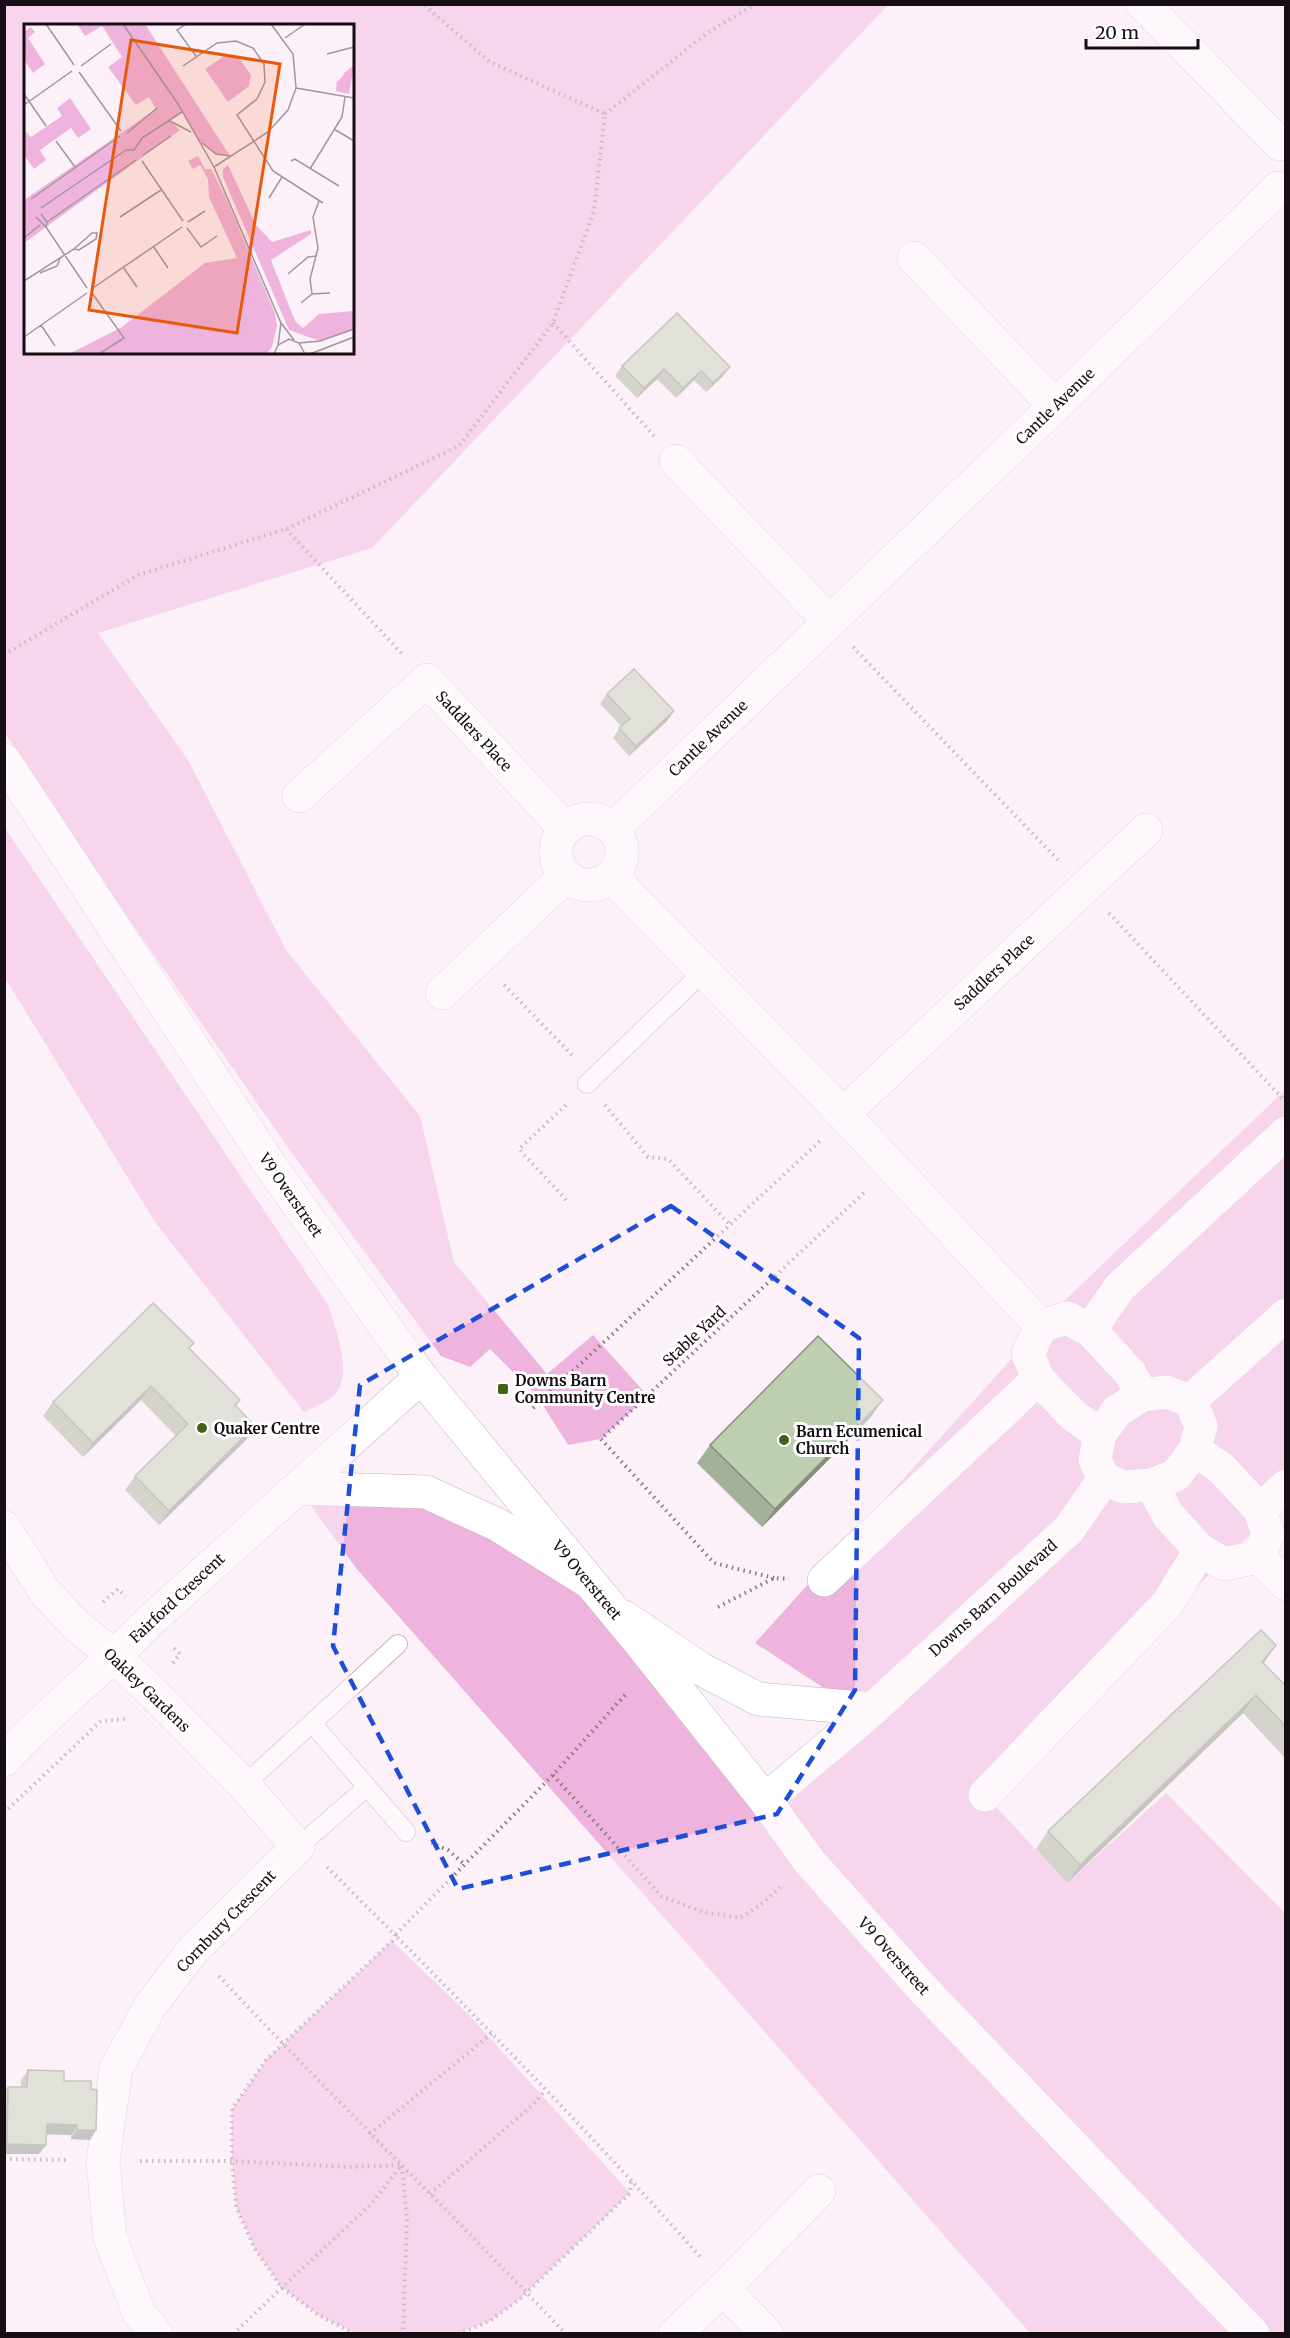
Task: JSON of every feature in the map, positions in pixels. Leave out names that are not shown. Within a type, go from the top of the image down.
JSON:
[{"type":"street","points":[[1143,4],[1282,142],[1271,161],[1273,180],[1282,191]]},
{"type":"street","name":"Cantle Avenue","points":[[613,829],[1282,191]]},
{"type":"street","points":[[914,258],[1055,406]]},
{"type":"street","points":[[676,461],[830,622]]},
{"type":"street","name":"Saddlers Place","points":[[299,796],[427,680],[566,828]]},
{"type":"street","name":"V9 Overstreet","points":[[4,760],[270,1165],[421,1377],[765,1800],[809,1861],[923,1989],[1253,2334]]},
{"type":"street","points":[[584,819],[604,822],[613,829],[619,838],[621,858],[611,876],[593,884],[584,884],[566,876],[556,858],[559,837],[566,828],[584,819]]},
{"type":"street","name":"Saddlers Place","points":[[844,1116],[1146,830]]},
{"type":"street","points":[[442,993],[566,876]]},
{"type":"street","points":[[611,876],[892,1166],[1041,1326]]},
{"type":"street","points":[[1090,1330],[1120,1287],[1286,1133]]},
{"type":"street","points":[[1190,1401],[1286,1315]]},
{"type":"street","points":[[1100,1434],[1074,1416],[1038,1379],[1028,1354],[1041,1326],[1067,1318],[1090,1330],[1130,1372],[1142,1395]]},
{"type":"street","name":"Fairford Crescent","points":[[4,1760],[79,1686],[116,1657],[151,1620],[421,1377]]},
{"type":"street","points":[[824,1580],[1038,1379]]},
{"type":"street","points":[[1167,1392],[1190,1401],[1200,1426],[1195,1450],[1176,1475],[1152,1485],[1124,1487],[1104,1479],[1095,1460],[1100,1434],[1117,1411],[1142,1395],[1167,1392]]},
{"type":"street","points":[[1195,1450],[1221,1468],[1260,1510],[1268,1534],[1258,1557]]},
{"type":"street","name":"Downs Barn Boulevard","points":[[765,1800],[872,1709],[1069,1528],[1104,1479]]},
{"type":"street","points":[[1152,1485],[1168,1515],[1200,1550],[1224,1564],[1258,1557]]},
{"type":"street","points":[[1260,1510],[1286,1486]]},
{"type":"street","points":[[298,1488],[426,1492],[498,1525],[600,1595],[701,1669],[758,1699],[872,1709]]},
{"type":"street","name":"Oakley Gardens","points":[[4,1527],[45,1592],[76,1625],[116,1657],[244,1785],[298,1847]]},
{"type":"street","points":[[985,1795],[1168,1603],[1200,1550]]},
{"type":"street","points":[[1258,1557],[1286,1584]]},
{"type":"street","name":"Cornbury Crescent","points":[[156,2334],[139,2313],[110,2237],[104,2161],[116,2069],[150,2006],[194,1949],[298,1847]]},
{"type":"street","points":[[675,2334],[819,2192]]},
{"type":"street","points":[[723,2289],[767,2334]]},
{"type":"lane","points":[[590,1081],[704,971]]},
{"type":"lane","points":[[244,1785],[398,1644]]},
{"type":"lane","points":[[312,1723],[406,1832]]},
{"type":"lane","points":[[298,1847],[367,1787]]},
{"type":"path","points":[[423,4],[490,63],[605,114]]},
{"type":"path","points":[[4,655],[138,575],[286,529],[459,446],[553,322],[594,211],[605,114],[710,31],[756,4]]},
{"type":"path","points":[[553,322],[676,461]]},
{"type":"path","points":[[286,529],[427,680]]},
{"type":"path","points":[[478,958],[590,1081],[648,1157],[668,1159],[730,1226]]},
{"type":"path","points":[[566,1200],[519,1149],[590,1081]]},
{"type":"path","points":[[533,1408],[730,1226],[844,1116]]},
{"type":"path","name":"Stable Yard","points":[[774,1578],[714,1563],[601,1439],[892,1166]]},
{"type":"path","points":[[718,1607],[774,1578],[824,1580]]},
{"type":"path","points":[[355,2334],[320,2316],[281,2287],[255,2249],[236,2207],[232,2161],[232,2109],[266,2060],[392,1941],[394,1935],[553,1775],[625,1695]]},
{"type":"path","points":[[553,1775],[661,1896],[702,1912],[740,1918],[763,1903],[809,1861]]},
{"type":"path","points":[[406,1832],[448,1850],[464,1864]]},
{"type":"path","points":[[298,1847],[311,1850],[492,2033],[631,2179],[711,2269],[723,2289]]},
{"type":"path","points":[[194,1949],[282,2045],[362,2122],[370,2134],[566,2334]]},
{"type":"path","points":[[370,2134],[492,2033]]},
{"type":"path","points":[[430,2194],[536,2102],[545,2090]]},
{"type":"path","points":[[232,2161],[349,2167],[402,2165]]},
{"type":"path","points":[[233,2334],[371,2204],[402,2165]]},
{"type":"path","points":[[402,2165],[407,2218],[403,2334]]},
{"type":"path","points":[[458,2334],[490,2320],[527,2292],[630,2193],[631,2179]]},
{"type":"highlighted area","points":[[671,1206],[859,1338],[855,1690],[777,1814],[458,1889],[333,1646],[360,1385]]},
{"type":"shaded area","points":[[4,5],[888,5],[372,548],[98,633],[188,760],[286,950],[420,1116],[454,1262],[547,1374],[593,1335],[648,1396],[601,1439],[568,1445],[537,1396],[490,1349],[470,1367],[441,1356],[289,1149],[39,790],[5,732]]},
{"type":"shaded area","points":[[5,828],[328,1305],[343,1364],[339,1387],[333,1396],[323,1403],[304,1412],[155,1222],[5,978]]},
{"type":"shaded area","points":[[1285,1090],[1285,1500],[985,1795],[1067,1883],[1166,1793],[1285,1913],[1285,2333],[1030,2333],[356,1568],[298,1488],[426,1492],[590,1583],[765,1799],[865,1715],[755,1643],[1063,1302]]},
{"type":"shaded area","points":[[392,1941],[470,2016],[630,2193],[521,2298],[490,2321],[458,2333],[355,2333],[320,2316],[281,2287],[255,2249],[236,2207],[232,2161],[232,2109],[266,2060]]},
{"type":"building","points":[[677,313],[730,367],[713,383],[701,371],[683,388],[664,369],[644,388],[622,366]]},
{"type":"building","points":[[634,669],[674,711],[636,746],[619,728],[630,719],[607,694]]},
{"type":"building","name":"Quaker Centre","points":[[153,1303],[194,1343],[189,1348],[240,1400],[235,1405],[255,1426],[169,1511],[135,1476],[188,1424],[151,1386],[93,1443],[53,1402]]},
{"type":"building","name":"Barn Ecumenical Church","points":[[818,1336],[883,1400],[775,1509],[710,1445]]},
{"type":"building","points":[[1261,1630],[1276,1645],[1262,1662],[1286,1686],[1286,1727],[1256,1695],[1080,1865],[1048,1831]]},
{"type":"building","points":[[28,2070],[64,2071],[64,2081],[91,2081],[91,2089],[97,2090],[96,2130],[77,2130],[77,2125],[47,2124],[46,2145],[7,2144],[8,2087],[27,2087]]},
{"type":"place","name":"Downs Barn Community Centre","points":[[503,1389]]},
{"type":"place","name":"Quaker Centre","points":[[202,1428]]},
{"type":"place","name":"Barn Ecumenical Church","points":[[784,1440]]}]
